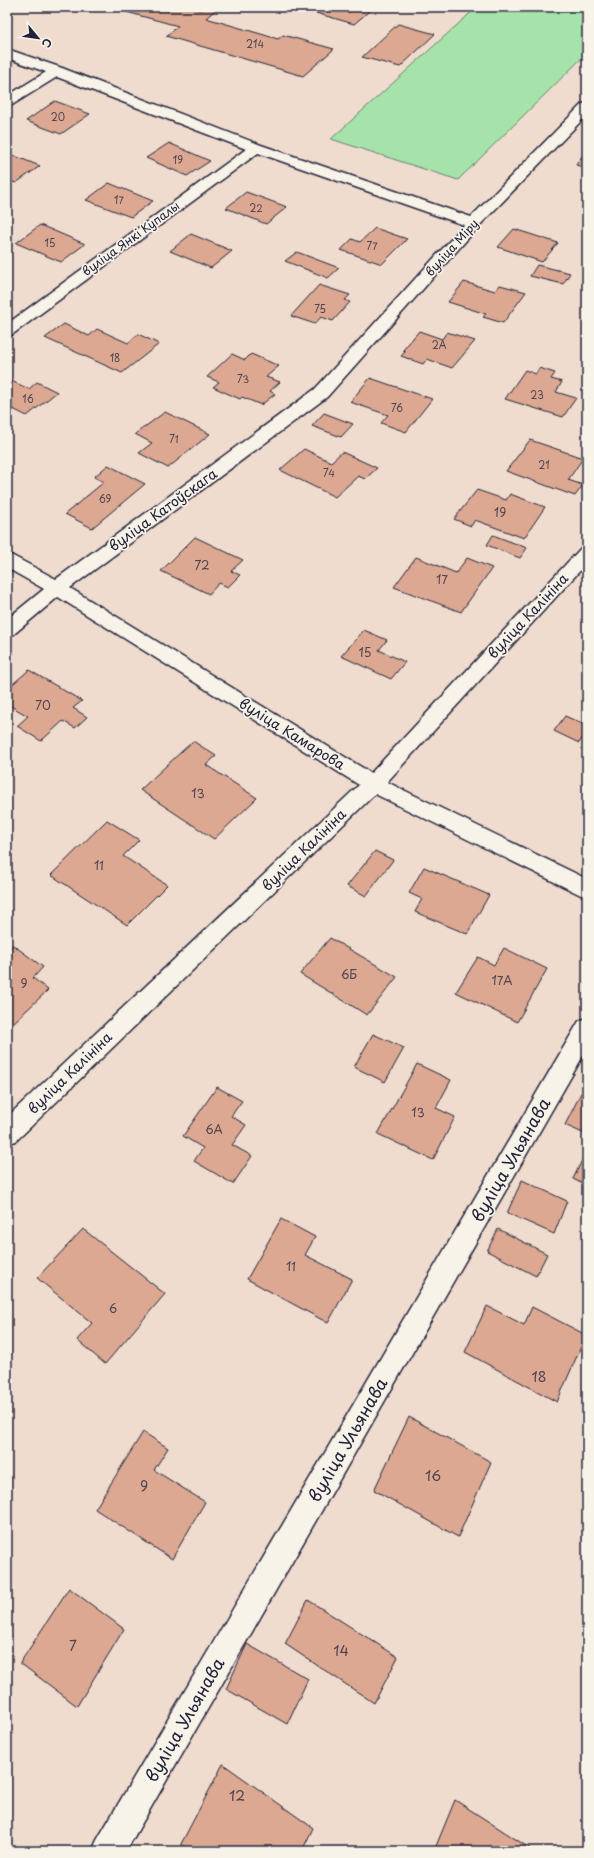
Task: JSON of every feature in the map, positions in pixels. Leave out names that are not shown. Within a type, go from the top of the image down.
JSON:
[{"type":"street","points":[[7,53],[256,148],[474,223]]},
{"type":"street","points":[[7,102],[57,71]]},
{"type":"street","name":"вуліца Міру","points":[[321,393],[474,223],[587,107]]},
{"type":"street","name":"вуліца Янкі Купалы","points":[[7,331],[256,148]]},
{"type":"street","name":"вуліца Катоўскага","points":[[7,629],[57,588],[321,393]]},
{"type":"street","name":"вуліца Калініна","points":[[7,1133],[373,784],[587,552]]},
{"type":"street","name":"вуліца Камарова","points":[[7,560],[57,588],[373,784],[587,889]]},
{"type":"street","name":"вуліца Ульянава","points":[[108,1851],[587,1028]]},
{"type":"green space","points":[[477,7],[587,8],[587,53],[458,180],[331,139]]},
{"type":"building","points":[[108,7],[192,7],[201,10],[204,7],[219,7],[206,18],[278,39],[283,35],[334,49],[303,76],[166,36],[178,26]]},
{"type":"building","points":[[295,7],[374,7],[354,24]]},
{"type":"building","points":[[398,24],[435,34],[400,67],[362,57]]},
{"type":"building","points":[[55,101],[90,114],[61,134],[26,121]]},
{"type":"building","points":[[169,143],[210,161],[187,176],[146,158]]},
{"type":"building","points":[[587,149],[587,168],[576,165]]},
{"type":"building","points":[[7,153],[40,166],[16,183],[7,180]]},
{"type":"building","points":[[109,183],[153,201],[131,217],[86,200]]},
{"type":"building","points":[[246,192],[287,207],[266,224],[226,208]]},
{"type":"building","points":[[40,225],[85,244],[61,262],[16,243]]},
{"type":"building","points":[[375,228],[407,239],[382,264],[341,250],[352,239],[360,242]]},
{"type":"building","points":[[514,229],[558,243],[542,262],[498,247]]},
{"type":"building","points":[[191,234],[232,251],[211,268],[170,251]]},
{"type":"building","points":[[297,252],[339,268],[328,278],[285,261]]},
{"type":"building","points":[[537,265],[570,273],[563,284],[530,276]]},
{"type":"building","points":[[464,282],[495,291],[500,285],[526,292],[503,323],[483,317],[486,314],[448,302]]},
{"type":"building","points":[[319,285],[350,295],[345,300],[350,302],[333,321],[321,317],[315,324],[291,316]]},
{"type":"building","points":[[64,324],[89,336],[97,329],[128,343],[138,334],[159,344],[122,373],[45,338]]},
{"type":"building","points":[[419,331],[442,339],[447,332],[475,341],[452,368],[427,359],[423,364],[401,356],[406,351],[403,350]]},
{"type":"building","points":[[232,354],[245,360],[251,354],[279,366],[266,377],[280,382],[270,391],[275,394],[261,405],[242,397],[240,399],[213,387],[219,382],[207,377]]},
{"type":"building","points":[[539,368],[555,373],[551,379],[562,382],[556,392],[576,398],[563,417],[505,399],[525,370],[536,374]]},
{"type":"building","points":[[370,378],[432,399],[406,432],[381,423],[388,415],[350,402]]},
{"type":"building","points":[[7,379],[29,389],[37,382],[57,392],[27,416],[7,406]]},
{"type":"building","points":[[165,412],[210,434],[168,468],[139,453],[152,443],[135,434]]},
{"type":"building","points":[[324,413],[353,424],[341,437],[312,426]]},
{"type":"building","points":[[530,440],[583,458],[568,480],[583,485],[575,496],[506,471]]},
{"type":"building","points":[[304,449],[331,462],[342,452],[377,468],[365,479],[358,476],[335,497],[280,470]]},
{"type":"building","points":[[108,465],[145,484],[92,528],[65,514],[104,482],[94,477]]},
{"type":"building","points":[[477,490],[506,500],[510,494],[545,507],[524,538],[475,520],[471,526],[454,519]]},
{"type":"building","points":[[493,535],[527,548],[520,558],[487,545]]},
{"type":"building","points":[[195,537],[243,560],[231,571],[240,575],[228,587],[219,583],[209,594],[161,571]]},
{"type":"building","points":[[416,557],[456,573],[467,558],[492,568],[461,612],[394,587]]},
{"type":"building","points":[[364,630],[387,640],[379,650],[405,662],[391,679],[341,656]]},
{"type":"building","points":[[29,670],[82,701],[73,708],[87,717],[75,728],[63,721],[41,741],[17,726],[28,716],[7,704],[7,689]]},
{"type":"building","points":[[565,716],[587,726],[587,731],[579,743],[554,731]]},
{"type":"building","points":[[193,741],[216,756],[206,765],[257,798],[214,839],[140,790]]},
{"type":"building","points":[[107,820],[139,840],[123,856],[167,885],[127,925],[51,875]]},
{"type":"building","points":[[375,851],[393,860],[366,896],[347,886]]},
{"type":"building","points":[[424,867],[489,895],[467,934],[415,912],[422,899],[409,893]]},
{"type":"building","points":[[330,938],[397,977],[367,1015],[300,974]]},
{"type":"building","points":[[13,945],[43,967],[33,978],[48,990],[9,1027],[7,1025],[7,951]]},
{"type":"building","points":[[504,948],[547,969],[517,1022],[456,992],[478,957],[494,965]]},
{"type":"building","points":[[373,1034],[404,1048],[385,1082],[354,1067]]},
{"type":"building","points":[[417,1064],[451,1080],[436,1108],[455,1117],[433,1160],[378,1134]]},
{"type":"building","points":[[217,1087],[242,1101],[231,1116],[246,1125],[232,1145],[252,1156],[233,1184],[194,1161],[203,1148],[183,1136]]},
{"type":"building","points":[[581,1093],[587,1096],[587,1135],[565,1125]]},
{"type":"building","points":[[587,1150],[587,1186],[573,1179]]},
{"type":"building","points":[[522,1180],[567,1201],[554,1234],[507,1213]]},
{"type":"building","points":[[281,1219],[315,1237],[305,1255],[352,1279],[328,1323],[247,1279]]},
{"type":"building","points":[[83,1229],[165,1294],[105,1364],[77,1340],[92,1323],[37,1278]]},
{"type":"building","points":[[498,1229],[547,1254],[536,1276],[487,1251]]},
{"type":"building","points":[[487,1306],[524,1325],[532,1307],[586,1335],[557,1402],[465,1352]]},
{"type":"building","points":[[409,1417],[491,1462],[458,1537],[374,1490]]},
{"type":"building","points":[[143,1432],[168,1448],[154,1470],[205,1502],[172,1559],[95,1509]]},
{"type":"building","points":[[69,1588],[124,1629],[77,1706],[20,1663]]},
{"type":"building","points":[[308,1600],[398,1657],[374,1703],[285,1644]]},
{"type":"building","points":[[247,1644],[308,1679],[287,1724],[226,1689]]},
{"type":"building","points":[[223,1764],[313,1828],[302,1851],[191,1851],[181,1844]]},
{"type":"building","points":[[455,1800],[534,1851],[434,1851]]}]
